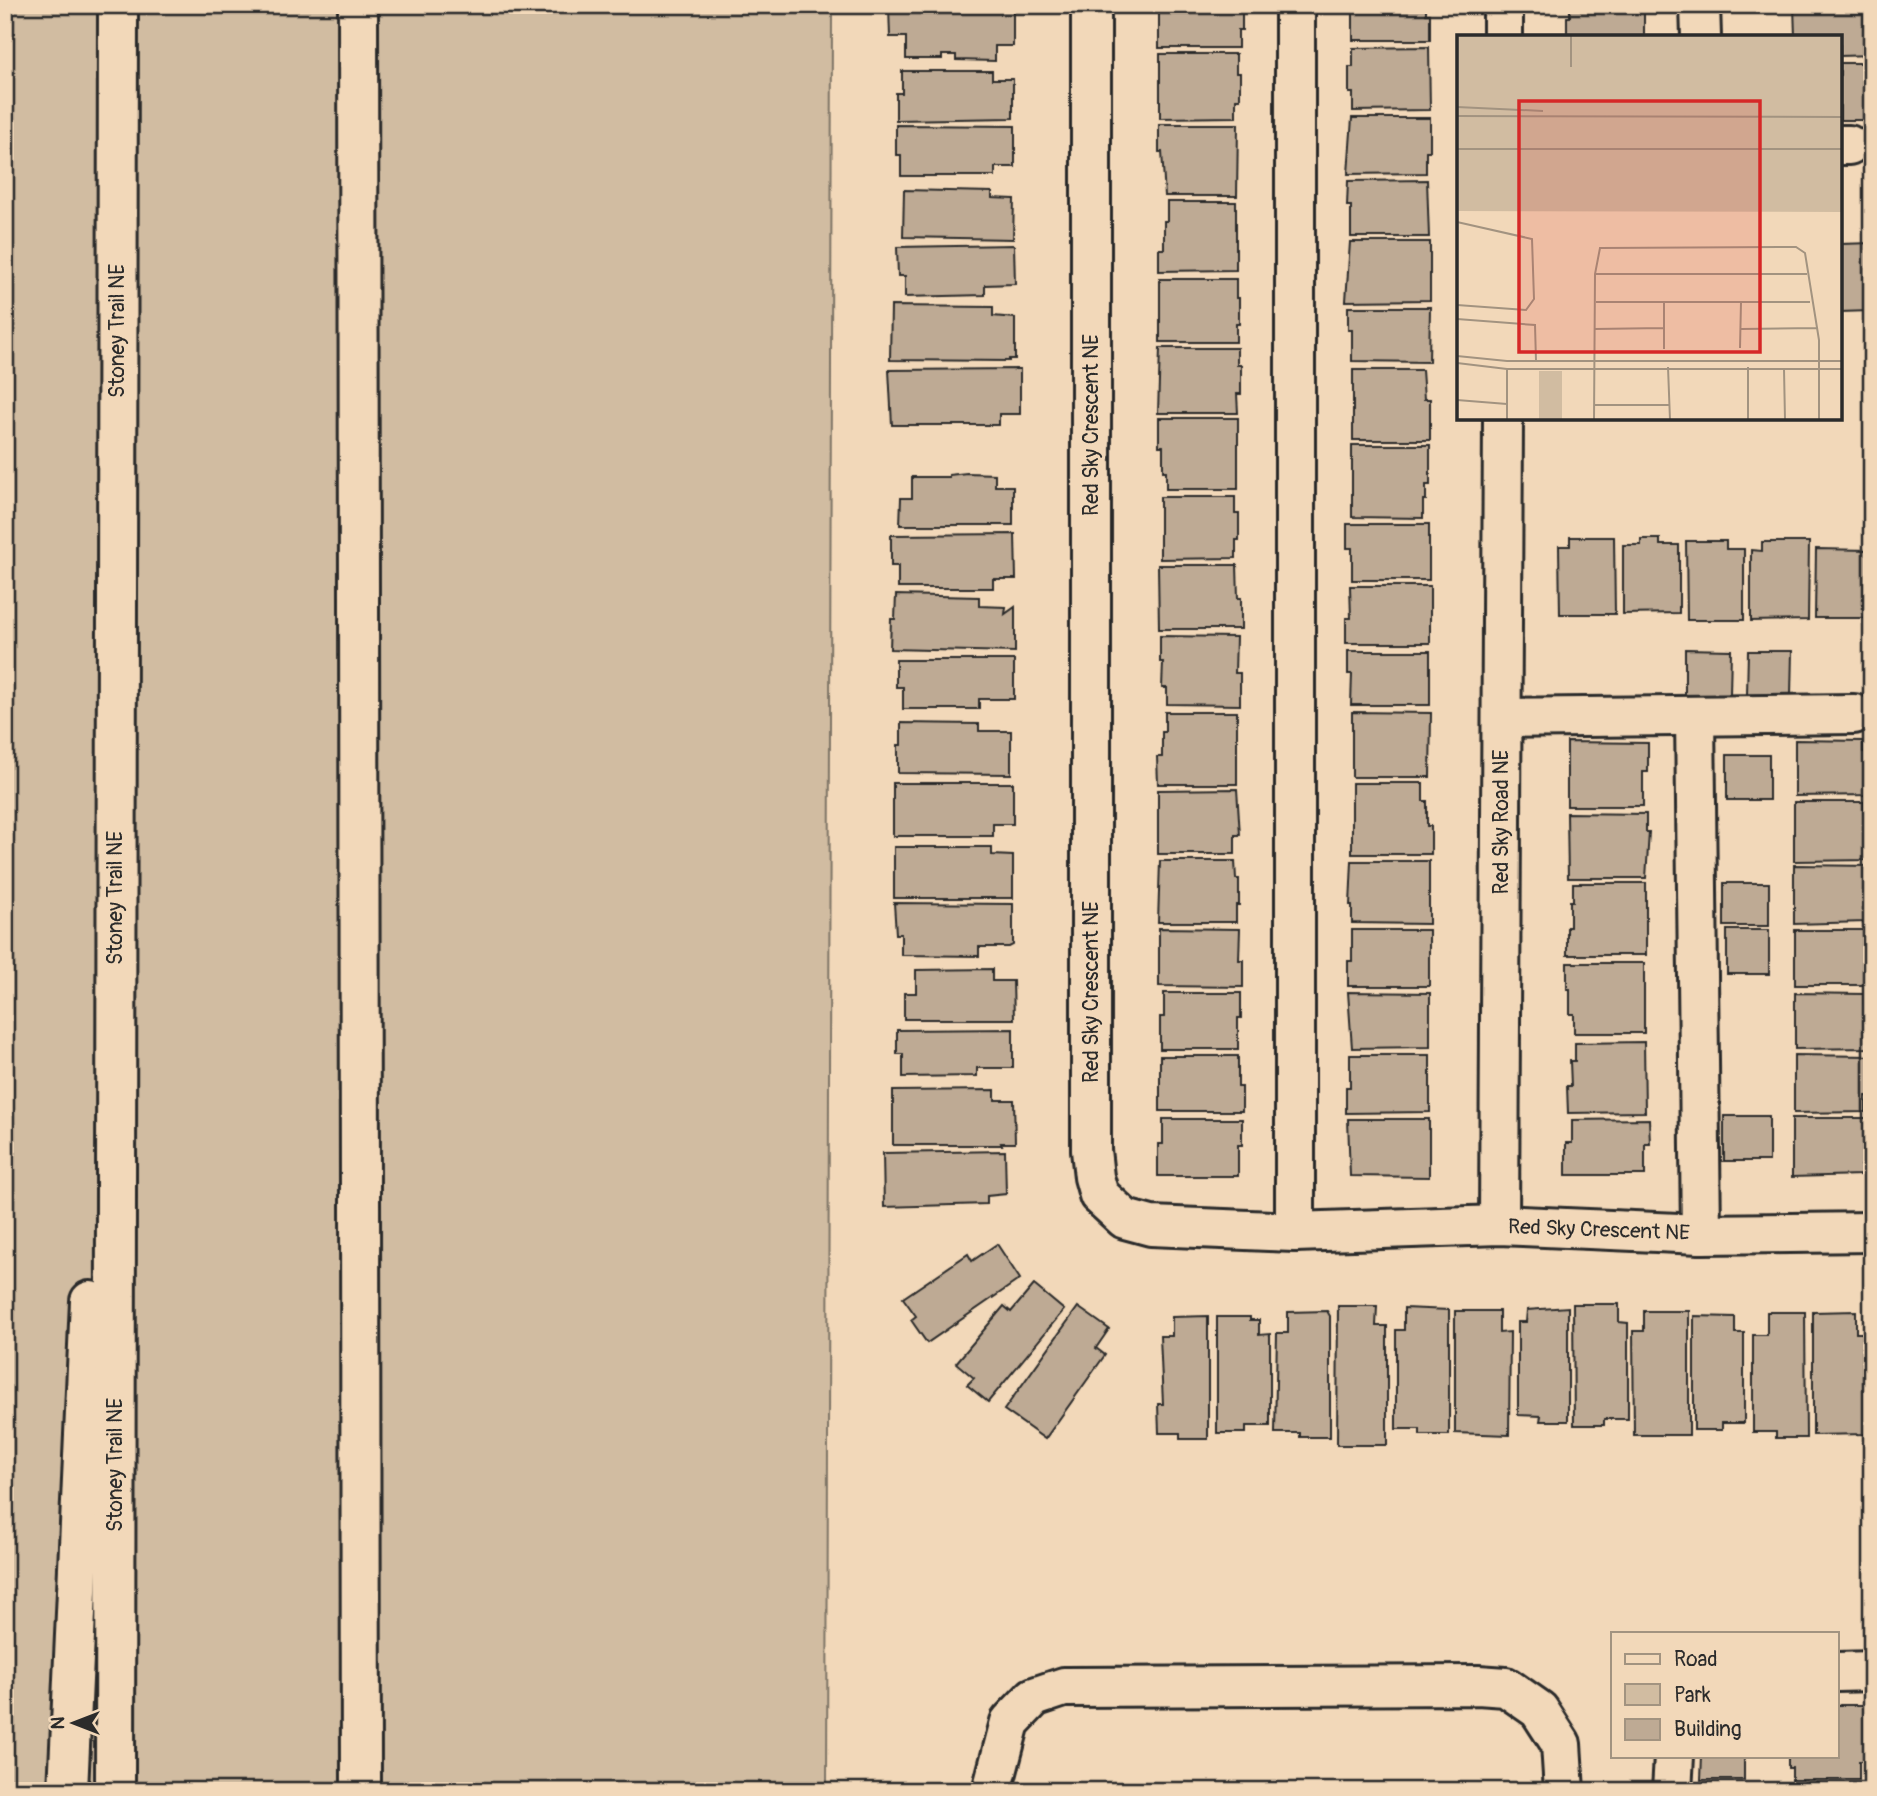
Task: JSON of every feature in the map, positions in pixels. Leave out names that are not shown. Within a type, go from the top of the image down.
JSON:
[{"type":"main road","name":"Stoney Trail NE","points":[[115,1791],[118,5]]},
{"type":"main road","points":[[358,5],[361,1791]]},
{"type":"main road","name":"Red Sky Crescent NE","points":[[1091,5],[1091,1150],[1099,1195],[1125,1219],[1151,1226],[1295,1232],[1499,1225],[1701,1234],[1872,1231]]},
{"type":"main road","points":[[1295,5],[1295,1232]]},
{"type":"main road","points":[[1503,5],[1503,35]]},
{"type":"main road","points":[[1700,5],[1700,35]]},
{"type":"main road","name":"Red Sky Road NE","points":[[1499,1225],[1503,420]]},
{"type":"main road","points":[[1502,718],[1854,714]]},
{"type":"main road","points":[[1695,716],[1701,1234]]},
{"type":"main road","points":[[68,1791],[93,1235],[115,862]]},
{"type":"main road","points":[[1839,1672],[1872,1671]]},
{"type":"main road","points":[[992,1791],[1010,1723],[1034,1697],[1064,1688],[1478,1685],[1506,1688],[1539,1710],[1561,1744],[1564,1791]]},
{"type":"main road","points":[[1672,1791],[1674,1758]]},
{"type":"green space","points":[[5,5],[832,5],[827,1791],[5,1791]]},
{"type":"building","points":[[1159,5],[1242,5],[1242,30],[1238,30],[1238,48],[1159,48]]},
{"type":"building","points":[[1353,5],[1426,5],[1426,14],[1430,14],[1430,40],[1353,40]]},
{"type":"building","points":[[1570,5],[1644,5],[1644,35],[1567,35],[1567,17],[1570,17]]},
{"type":"building","points":[[1794,5],[1864,5],[1864,8],[1872,8],[1872,55],[1842,56],[1842,35],[1795,35]]},
{"type":"building","points":[[889,7],[1013,7],[1013,46],[995,46],[995,61],[956,60],[956,55],[942,55],[942,59],[906,59],[906,37],[890,37]]},
{"type":"building","points":[[1429,47],[1430,110],[1353,111],[1353,93],[1349,93],[1349,67],[1353,67],[1353,48]]},
{"type":"building","points":[[1160,54],[1236,54],[1236,73],[1240,73],[1240,99],[1236,99],[1236,117],[1160,118]]},
{"type":"building","points":[[1842,63],[1867,63],[1867,80],[1872,80],[1872,117],[1865,117],[1865,120],[1842,120]]},
{"type":"building","points":[[902,71],[992,71],[992,79],[1013,79],[1013,118],[896,120],[896,93],[902,93]]},
{"type":"building","points":[[1352,118],[1430,118],[1430,151],[1426,151],[1426,173],[1348,174]]},
{"type":"building","points":[[1159,124],[1238,124],[1237,196],[1165,196],[1162,152],[1159,152]]},
{"type":"building","points":[[896,125],[1015,126],[1015,167],[995,167],[995,176],[901,176],[901,155],[896,155]]},
{"type":"building","points":[[1427,180],[1429,237],[1351,237],[1351,206],[1347,206],[1348,181]]},
{"type":"building","points":[[904,190],[992,192],[992,198],[1014,199],[1013,239],[903,237]]},
{"type":"building","points":[[1167,202],[1236,202],[1236,270],[1159,271],[1159,249],[1164,249]]},
{"type":"building","points":[[1350,242],[1430,242],[1430,300],[1346,301]]},
{"type":"building","points":[[1872,243],[1870,311],[1842,312],[1842,244]]},
{"type":"building","points":[[1014,245],[1015,284],[985,285],[985,295],[905,297],[905,276],[898,276],[897,247]]},
{"type":"building","points":[[1160,279],[1236,279],[1239,324],[1236,324],[1236,342],[1160,342]]},
{"type":"building","points":[[891,306],[993,307],[993,316],[1015,318],[1015,359],[890,360]]},
{"type":"building","points":[[1348,307],[1430,307],[1429,362],[1352,361],[1352,330],[1348,330]]},
{"type":"building","points":[[1160,348],[1237,348],[1237,365],[1241,365],[1241,394],[1237,394],[1238,413],[1158,413]]},
{"type":"building","points":[[1020,369],[1020,414],[999,414],[999,425],[892,425],[889,370]]},
{"type":"building","points":[[1353,370],[1422,370],[1424,399],[1430,399],[1430,440],[1353,440]]},
{"type":"building","points":[[1159,418],[1238,418],[1238,489],[1166,489],[1163,446],[1159,446]]},
{"type":"building","points":[[1352,445],[1430,445],[1430,485],[1426,485],[1423,518],[1352,517]]},
{"type":"building","points":[[967,473],[995,474],[995,486],[1013,486],[1013,525],[900,525],[901,498],[912,498],[912,477],[949,477]]},
{"type":"building","points":[[1160,497],[1235,497],[1235,514],[1239,514],[1236,558],[1160,559]]},
{"type":"building","points":[[1347,524],[1429,524],[1429,580],[1352,580],[1352,548],[1347,548]]},
{"type":"building","points":[[1015,534],[1016,579],[993,579],[993,588],[898,588],[898,566],[891,566],[891,535]]},
{"type":"building","points":[[1570,537],[1614,537],[1615,614],[1560,614],[1559,546],[1570,546]]},
{"type":"building","points":[[1641,539],[1660,539],[1660,545],[1679,545],[1679,613],[1623,614],[1623,545],[1641,545]]},
{"type":"building","points":[[1686,541],[1726,541],[1726,549],[1744,549],[1744,620],[1687,620]]},
{"type":"building","points":[[1762,542],[1809,542],[1808,620],[1751,621],[1751,550],[1762,551]]},
{"type":"building","points":[[1816,549],[1870,550],[1870,618],[1815,618]]},
{"type":"building","points":[[1158,565],[1237,565],[1241,629],[1159,629]]},
{"type":"building","points":[[1350,586],[1430,586],[1430,643],[1346,643],[1346,618],[1351,618]]},
{"type":"building","points":[[896,595],[979,597],[979,606],[1006,607],[1005,614],[1015,607],[1015,652],[890,649],[891,619],[895,619]]},
{"type":"building","points":[[1160,636],[1236,637],[1235,673],[1240,673],[1240,705],[1167,704],[1167,688],[1162,688]]},
{"type":"building","points":[[1685,649],[1731,650],[1730,695],[1685,695]]},
{"type":"building","points":[[1348,651],[1430,651],[1430,705],[1351,705],[1352,674],[1348,674]]},
{"type":"building","points":[[1748,651],[1792,651],[1791,695],[1747,695]]},
{"type":"building","points":[[896,660],[1014,660],[1014,699],[979,699],[979,709],[903,709],[903,687],[896,687]]},
{"type":"building","points":[[1165,712],[1237,712],[1237,784],[1158,784],[1157,757],[1162,757]]},
{"type":"building","points":[[1352,712],[1431,713],[1430,777],[1352,777]]},
{"type":"building","points":[[901,723],[979,724],[979,731],[1011,731],[1011,774],[898,773]]},
{"type":"building","points":[[1795,740],[1863,741],[1863,752],[1872,752],[1871,795],[1795,796]]},
{"type":"building","points":[[1567,742],[1648,743],[1648,772],[1643,772],[1643,806],[1567,806]]},
{"type":"building","points":[[1727,755],[1769,755],[1769,800],[1727,800]]},
{"type":"building","points":[[893,783],[1013,783],[1013,824],[993,824],[993,836],[893,836]]},
{"type":"building","points":[[1352,783],[1423,783],[1423,801],[1427,801],[1427,826],[1431,826],[1431,854],[1352,854]]},
{"type":"building","points":[[1237,789],[1240,835],[1235,835],[1235,854],[1158,854],[1158,790]]},
{"type":"building","points":[[1794,802],[1864,802],[1864,814],[1872,814],[1872,860],[1794,861]]},
{"type":"building","points":[[1567,813],[1646,814],[1646,832],[1649,832],[1646,878],[1568,878]]},
{"type":"building","points":[[894,847],[992,847],[992,855],[1013,856],[1013,898],[894,898]]},
{"type":"building","points":[[1160,861],[1235,861],[1236,879],[1239,879],[1236,922],[1158,922]]},
{"type":"building","points":[[1352,861],[1429,861],[1429,924],[1352,923]]},
{"type":"building","points":[[1794,865],[1872,866],[1872,898],[1866,898],[1866,922],[1794,924]]},
{"type":"building","points":[[1573,883],[1646,883],[1646,955],[1567,955],[1567,927],[1570,927]]},
{"type":"building","points":[[1724,883],[1769,883],[1769,926],[1724,926]]},
{"type":"building","points":[[894,903],[1013,904],[1013,945],[979,947],[979,956],[901,955],[901,934],[896,934]]},
{"type":"building","points":[[1159,928],[1240,929],[1239,960],[1243,960],[1243,987],[1159,986]]},
{"type":"building","points":[[1352,930],[1429,930],[1429,986],[1348,986],[1348,961],[1352,961]]},
{"type":"building","points":[[1727,930],[1769,930],[1769,974],[1727,974]]},
{"type":"building","points":[[1795,930],[1872,930],[1872,960],[1866,960],[1866,985],[1795,985]]},
{"type":"building","points":[[1567,963],[1644,963],[1644,1033],[1574,1033],[1574,1014],[1570,1014],[1570,989],[1567,989]]},
{"type":"building","points":[[992,969],[992,981],[1013,981],[1014,1019],[904,1019],[904,993],[916,993],[916,970]]},
{"type":"building","points":[[1348,992],[1430,993],[1430,1047],[1352,1048]]},
{"type":"building","points":[[1164,993],[1241,993],[1238,1049],[1160,1049],[1160,1017],[1164,1017]]},
{"type":"building","points":[[1795,993],[1864,994],[1864,1004],[1872,1004],[1872,1048],[1795,1049]]},
{"type":"building","points":[[1013,1029],[1013,1068],[977,1068],[977,1076],[903,1077],[903,1054],[897,1054],[897,1030]]},
{"type":"building","points":[[1644,1042],[1645,1112],[1568,1113],[1567,1086],[1571,1086],[1570,1061],[1575,1061],[1575,1043]]},
{"type":"building","points":[[1350,1055],[1430,1055],[1430,1112],[1346,1113],[1346,1087],[1350,1087]]},
{"type":"building","points":[[1794,1055],[1872,1056],[1872,1096],[1866,1096],[1866,1112],[1794,1113]]},
{"type":"building","points":[[1160,1056],[1238,1056],[1238,1087],[1242,1087],[1242,1111],[1160,1111]]},
{"type":"building","points":[[995,1090],[995,1100],[1014,1100],[1015,1143],[893,1145],[893,1091]]},
{"type":"building","points":[[1724,1116],[1769,1116],[1769,1161],[1724,1161]]},
{"type":"building","points":[[1792,1118],[1870,1118],[1870,1166],[1861,1166],[1861,1175],[1792,1177]]},
{"type":"building","points":[[1163,1119],[1242,1119],[1242,1145],[1238,1145],[1238,1176],[1158,1176],[1158,1144],[1163,1144]]},
{"type":"building","points":[[1348,1119],[1429,1119],[1429,1177],[1350,1176]]},
{"type":"building","points":[[1649,1119],[1650,1144],[1645,1144],[1645,1175],[1566,1175],[1566,1143],[1572,1143],[1572,1120]]},
{"type":"building","points":[[1005,1151],[1006,1194],[987,1196],[987,1204],[884,1207],[883,1153]]},
{"type":"building","points":[[997,1244],[1020,1279],[927,1343],[911,1320],[916,1316],[903,1298],[968,1254],[972,1261]]},
{"type":"building","points":[[1034,1285],[1064,1310],[988,1402],[967,1385],[974,1378],[956,1363],[1004,1306],[1011,1312]]},
{"type":"building","points":[[1573,1304],[1619,1304],[1619,1322],[1628,1323],[1628,1419],[1604,1419],[1604,1425],[1574,1425]]},
{"type":"building","points":[[1338,1306],[1377,1306],[1376,1326],[1387,1326],[1387,1445],[1337,1445]]},
{"type":"building","points":[[1078,1307],[1109,1329],[1096,1348],[1105,1355],[1045,1439],[1004,1410]]},
{"type":"building","points":[[1568,1307],[1568,1421],[1540,1421],[1541,1416],[1518,1415],[1518,1322],[1526,1322],[1527,1310]]},
{"type":"building","points":[[1404,1308],[1449,1310],[1449,1435],[1420,1435],[1420,1429],[1396,1429],[1396,1330],[1404,1330]]},
{"type":"building","points":[[1327,1311],[1330,1316],[1330,1437],[1300,1437],[1300,1433],[1275,1433],[1277,1333],[1288,1333],[1288,1312]]},
{"type":"building","points":[[1455,1311],[1499,1311],[1499,1333],[1510,1332],[1509,1435],[1455,1433]]},
{"type":"building","points":[[1644,1311],[1689,1311],[1689,1435],[1634,1435],[1633,1331],[1644,1331]]},
{"type":"building","points":[[1856,1311],[1856,1333],[1866,1333],[1867,1434],[1813,1435],[1813,1312]]},
{"type":"building","points":[[1767,1312],[1805,1312],[1806,1438],[1776,1438],[1776,1432],[1753,1432],[1753,1335],[1767,1335]]},
{"type":"building","points":[[1208,1316],[1208,1439],[1180,1439],[1180,1433],[1159,1433],[1158,1404],[1163,1404],[1160,1336],[1172,1336],[1172,1317]]},
{"type":"building","points":[[1694,1316],[1735,1317],[1735,1333],[1744,1333],[1744,1423],[1722,1423],[1722,1430],[1694,1430]]},
{"type":"building","points":[[1217,1317],[1250,1317],[1250,1320],[1259,1320],[1259,1335],[1270,1334],[1270,1426],[1246,1426],[1246,1433],[1217,1433]]},
{"type":"building","points":[[1839,1705],[1866,1705],[1866,1761],[1859,1761],[1859,1780],[1792,1780],[1792,1768],[1788,1768],[1788,1758],[1839,1758]]},
{"type":"building","points":[[1702,1758],[1744,1758],[1744,1780],[1701,1780]]}]
